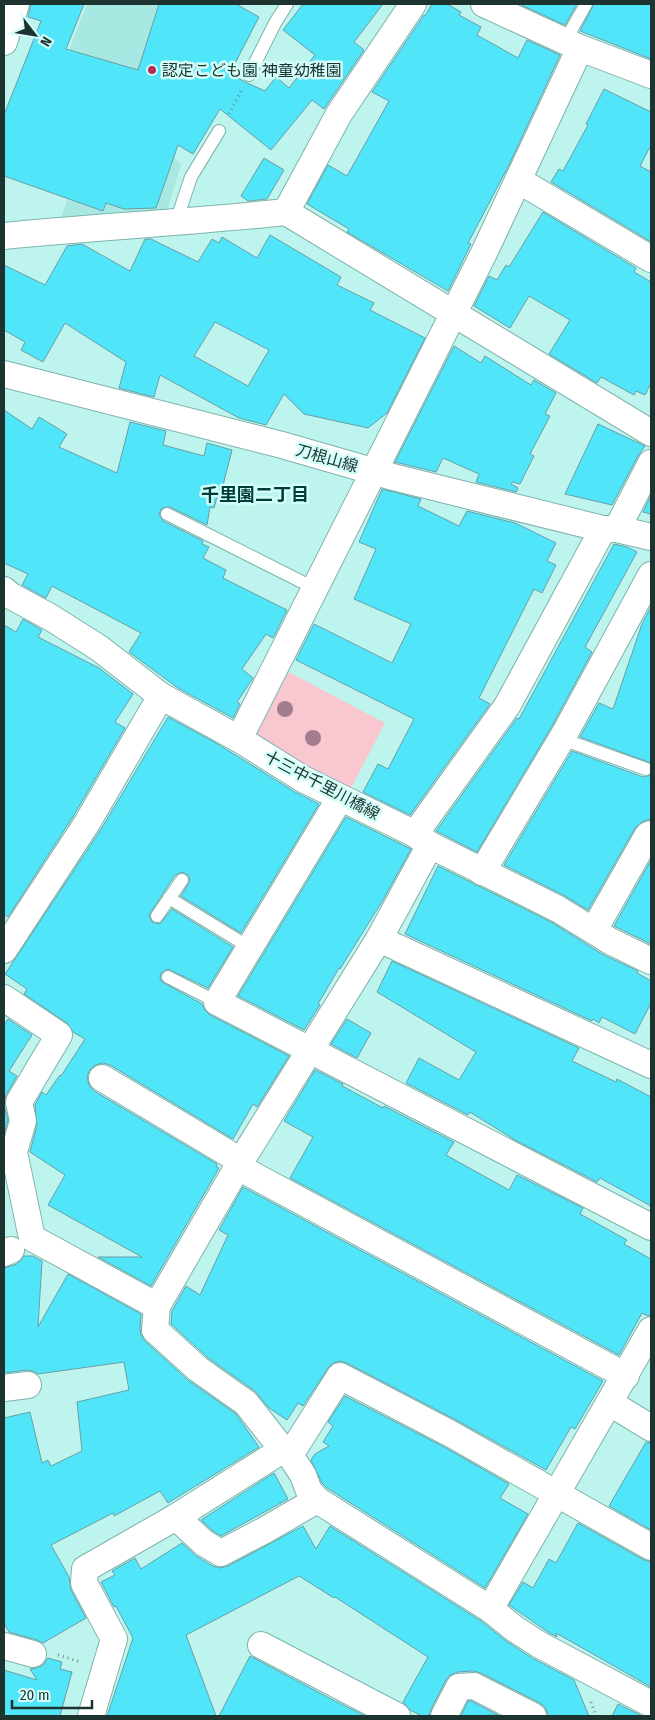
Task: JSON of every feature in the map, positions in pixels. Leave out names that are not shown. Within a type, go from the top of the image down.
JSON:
[{"type":"street","points":[[4,42],[16,4]]},
{"type":"street","points":[[286,212],[339,114],[413,4]]},
{"type":"street","points":[[484,4],[572,44],[651,76]]},
{"type":"street","points":[[239,739],[316,589],[518,180],[572,44]]},
{"type":"street","points":[[518,180],[651,258]]},
{"type":"street","points":[[4,236],[286,212],[651,432]]},
{"type":"street","name":"刀根山線","points":[[4,374],[282,445],[374,471],[610,529],[651,537]]},
{"type":"street","points":[[651,463],[610,529],[507,706],[422,840],[379,939],[240,1164],[156,1306],[155,1330],[198,1369],[246,1403],[287,1452],[303,1475],[316,1500],[490,1608],[515,1629],[540,1646],[651,1704]]},
{"type":"street","points":[[482,872],[562,738],[651,575]]},
{"type":"street","name":"十三中千里川橋線","points":[[6,599],[50,617],[99,648],[161,696],[239,739],[303,779],[482,872],[558,909],[610,941],[651,961]]},
{"type":"street","points":[[4,950],[87,823],[161,696]]},
{"type":"street","points":[[340,798],[216,1002],[651,1227]]},
{"type":"street","points":[[594,930],[648,835],[651,834]]},
{"type":"street","points":[[379,939],[651,1065]]},
{"type":"street","points":[[4,998],[59,1035],[19,1102],[23,1121],[14,1152],[32,1238],[156,1306]]},
{"type":"street","points":[[102,1078],[240,1164],[626,1376]]},
{"type":"street","points":[[490,1608],[651,1330]]},
{"type":"street","points":[[92,1716],[114,1640],[84,1583],[85,1569],[287,1452],[340,1376],[451,1434],[651,1547]]},
{"type":"street","points":[[610,1403],[651,1428]]},
{"type":"street","points":[[176,1517],[204,1543],[221,1553],[316,1500]]},
{"type":"street","points":[[261,1645],[397,1716]]},
{"type":"street","points":[[4,1646],[33,1654]]},
{"type":"street","points":[[444,1716],[459,1687],[474,1686],[532,1716]]},
{"type":"lane","points":[[250,75],[275,23],[287,4]]},
{"type":"lane","points":[[572,44],[586,4]]},
{"type":"lane","points":[[176,222],[191,177],[219,131]]},
{"type":"lane","points":[[167,514],[316,589]]},
{"type":"lane","points":[[562,738],[646,769]]},
{"type":"lane","points":[[157,916],[182,880]]},
{"type":"lane","points":[[169,898],[249,948]]},
{"type":"lane","points":[[168,977],[216,1002]]},
{"type":"path","points":[[219,131],[250,75]]},
{"type":"path","points":[[33,1654],[52,1653],[105,1670]]},
{"type":"shaded area","points":[[87,4],[217,4],[164,145],[181,165],[167,211],[61,218],[74,180],[45,111]]},
{"type":"shaded area","points":[[285,670],[385,723],[350,790],[259,742],[252,733]]},
{"type":"building","points":[[31,4],[84,4],[66,49],[138,70],[159,4],[236,4],[259,17],[230,73],[265,91],[276,77],[289,88],[315,55],[283,30],[303,4],[383,4],[354,42],[364,50],[324,109],[312,100],[271,150],[220,109],[193,154],[178,145],[156,208],[124,209],[106,203],[103,211],[4,176],[4,115],[41,21],[28,17]]},
{"type":"building","points":[[432,4],[447,4],[461,12],[459,15],[481,27],[477,35],[518,58],[527,40],[560,55],[509,165],[468,243],[471,244],[448,291],[347,232],[349,229],[307,204],[328,165],[347,176],[389,101],[372,92]]},
{"type":"building","points":[[519,4],[577,4],[565,25]]},
{"type":"building","points":[[594,4],[651,4],[651,59],[580,31]]},
{"type":"building","points":[[604,89],[651,112],[651,145],[640,166],[651,172],[650,241],[551,182],[559,169],[563,171],[588,125],[586,124]]},
{"type":"building","points":[[264,158],[284,170],[267,199],[248,201],[241,196]]},
{"type":"building","points":[[543,212],[636,268],[634,272],[651,282],[651,383],[645,395],[636,391],[634,395],[601,377],[597,383],[549,354],[570,320],[529,296],[510,328],[474,306],[489,276],[497,280],[506,265],[509,267]]},
{"type":"building","points":[[270,235],[341,277],[337,285],[374,303],[370,310],[425,338],[387,413],[368,428],[304,414],[284,394],[266,425],[239,418],[160,375],[154,397],[119,388],[126,362],[65,323],[43,362],[21,350],[25,342],[4,330],[4,265],[45,285],[67,246],[82,244],[130,271],[145,239],[151,239],[198,262],[212,239],[219,243],[222,237],[257,258]],"holes":[[[215,322],[269,350],[248,386],[194,356]]]},
{"type":"building","points":[[454,346],[481,363],[485,356],[531,385],[534,380],[556,393],[545,414],[550,416],[530,454],[534,456],[520,484],[512,482],[511,484],[518,488],[516,492],[476,482],[479,474],[443,458],[436,472],[395,462]]},
{"type":"building","points":[[4,410],[32,429],[39,417],[67,434],[59,447],[117,473],[130,422],[166,431],[163,445],[204,456],[207,443],[232,450],[220,497],[217,497],[214,508],[210,507],[207,525],[170,507],[162,508],[159,514],[163,521],[203,541],[202,544],[209,547],[203,558],[226,570],[223,578],[287,610],[273,638],[266,634],[242,669],[253,678],[237,702],[240,704],[233,718],[178,688],[129,652],[141,633],[52,586],[46,598],[22,585],[28,574],[4,563]]},
{"type":"building","points":[[598,424],[645,446],[612,505],[565,494]]},
{"type":"building","points":[[382,489],[421,499],[418,506],[459,526],[467,511],[515,523],[556,543],[547,561],[556,565],[542,593],[534,589],[479,698],[490,704],[410,815],[363,792],[378,764],[388,769],[414,719],[296,660],[314,624],[392,663],[411,624],[354,599],[376,549],[359,542]]},
{"type":"building","points":[[651,495],[651,514],[643,512]]},
{"type":"building","points":[[614,544],[637,552],[585,647],[592,652],[552,726],[477,852],[436,831],[517,718],[519,719]]},
{"type":"building","points":[[651,607],[651,763],[580,737],[599,703],[613,709],[642,624]]},
{"type":"building","points":[[23,619],[42,630],[38,637],[99,668],[133,694],[115,722],[125,728],[74,815],[8,917],[4,914],[4,625],[16,632]]},
{"type":"building","points":[[168,717],[216,743],[295,792],[319,804],[241,933],[181,896],[190,881],[189,876],[183,872],[175,875],[149,915],[152,922],[160,924],[172,909],[233,947],[208,988],[168,969],[161,973],[160,978],[162,982],[202,1004],[210,1015],[289,1056],[257,1107],[253,1104],[233,1139],[110,1065],[103,1063],[95,1065],[89,1071],[87,1077],[89,1085],[94,1091],[217,1164],[216,1166],[219,1168],[151,1286],[98,1257],[142,1257],[48,1205],[65,1175],[30,1152],[37,1125],[35,1105],[42,1092],[46,1095],[61,1076],[85,1039],[73,1032],[67,1023],[24,994],[27,989],[5,974],[100,831]]},
{"type":"building","points":[[572,751],[643,777],[651,775],[651,819],[643,821],[635,828],[588,910],[504,865]]},
{"type":"building","points":[[346,817],[411,849],[383,900],[339,968],[318,1004],[320,1005],[304,1030],[238,996]]},
{"type":"building","points":[[651,860],[651,944],[614,926]]},
{"type":"building","points":[[438,866],[551,922],[602,954],[638,971],[637,973],[651,981],[651,1003],[635,1034],[602,1017],[599,1023],[593,1019],[592,1021],[405,934]]},
{"type":"building","points":[[392,961],[579,1048],[572,1061],[616,1082],[617,1079],[651,1097],[651,1206],[600,1178],[597,1182],[515,1140],[470,1112],[468,1115],[406,1083],[419,1058],[459,1080],[476,1052],[377,992]]},
{"type":"building","points":[[8,1019],[32,1035],[9,1071],[17,1076],[6,1095],[4,1105],[4,1025]]},
{"type":"building","points":[[347,1019],[371,1033],[357,1058],[331,1044]]},
{"type":"building","points":[[315,1070],[383,1108],[384,1106],[454,1142],[446,1155],[509,1190],[517,1175],[583,1208],[580,1214],[627,1240],[624,1244],[651,1259],[651,1315],[648,1316],[642,1313],[619,1355],[290,1178],[313,1137],[284,1121]]},
{"type":"building","points":[[4,1105],[8,1120],[4,1134]]},
{"type":"building","points":[[243,1187],[603,1381],[575,1429],[571,1427],[546,1470],[458,1421],[340,1361],[333,1363],[328,1368],[303,1406],[298,1403],[287,1420],[269,1408],[255,1391],[207,1357],[171,1324],[172,1311],[186,1286],[200,1295],[228,1235],[219,1230]]},
{"type":"building","points":[[24,1256],[33,1256],[42,1261],[38,1327],[68,1274],[141,1314],[140,1329],[145,1341],[189,1381],[236,1414],[259,1447],[168,1503],[160,1491],[114,1516],[113,1513],[51,1545],[69,1577],[71,1590],[86,1618],[43,1643],[9,1632],[4,1623],[4,1418],[30,1412],[42,1463],[48,1460],[51,1466],[82,1451],[77,1402],[129,1390],[124,1362],[38,1374],[27,1370],[4,1373],[4,1268],[17,1264]]},
{"type":"building","points":[[345,1396],[444,1447],[509,1484],[500,1498],[528,1514],[485,1588],[322,1483],[311,1460],[315,1454],[329,1446],[323,1442],[333,1426],[328,1422]]},
{"type":"building","points":[[646,1442],[651,1443],[651,1530],[609,1506]]},
{"type":"building","points":[[274,1473],[288,1499],[221,1536],[201,1520]]},
{"type":"building","points":[[578,1523],[644,1560],[651,1562],[651,1687],[556,1633],[557,1637],[548,1632],[509,1605],[523,1582],[533,1588],[549,1559],[556,1563]]},
{"type":"building","points":[[303,1526],[316,1549],[330,1526],[481,1621],[506,1641],[532,1658],[574,1680],[589,1716],[549,1716],[545,1707],[540,1703],[481,1673],[473,1671],[458,1672],[450,1675],[429,1716],[422,1716],[410,1710],[403,1702],[428,1657],[299,1576],[186,1635],[216,1716],[107,1716],[133,1638],[101,1582],[115,1575],[112,1571],[135,1558],[141,1569],[182,1543],[196,1556],[220,1568],[228,1566]]},
{"type":"building","points":[[250,1656],[331,1699],[365,1716],[219,1716]]},
{"type":"building","points":[[48,1658],[62,1662],[60,1669],[72,1672],[60,1716],[4,1716],[4,1670],[37,1680],[30,1669],[43,1665]]},
{"type":"building","points":[[468,1701],[471,1701],[498,1715],[461,1716]]},
{"type":"building","points":[[618,1704],[642,1716],[612,1716]]},
{"type":"place","name":"認定こども園 神童幼稚園","points":[[152,70]]},
{"type":"district","name":"千里園二丁目","points":[[255,495]]}]
